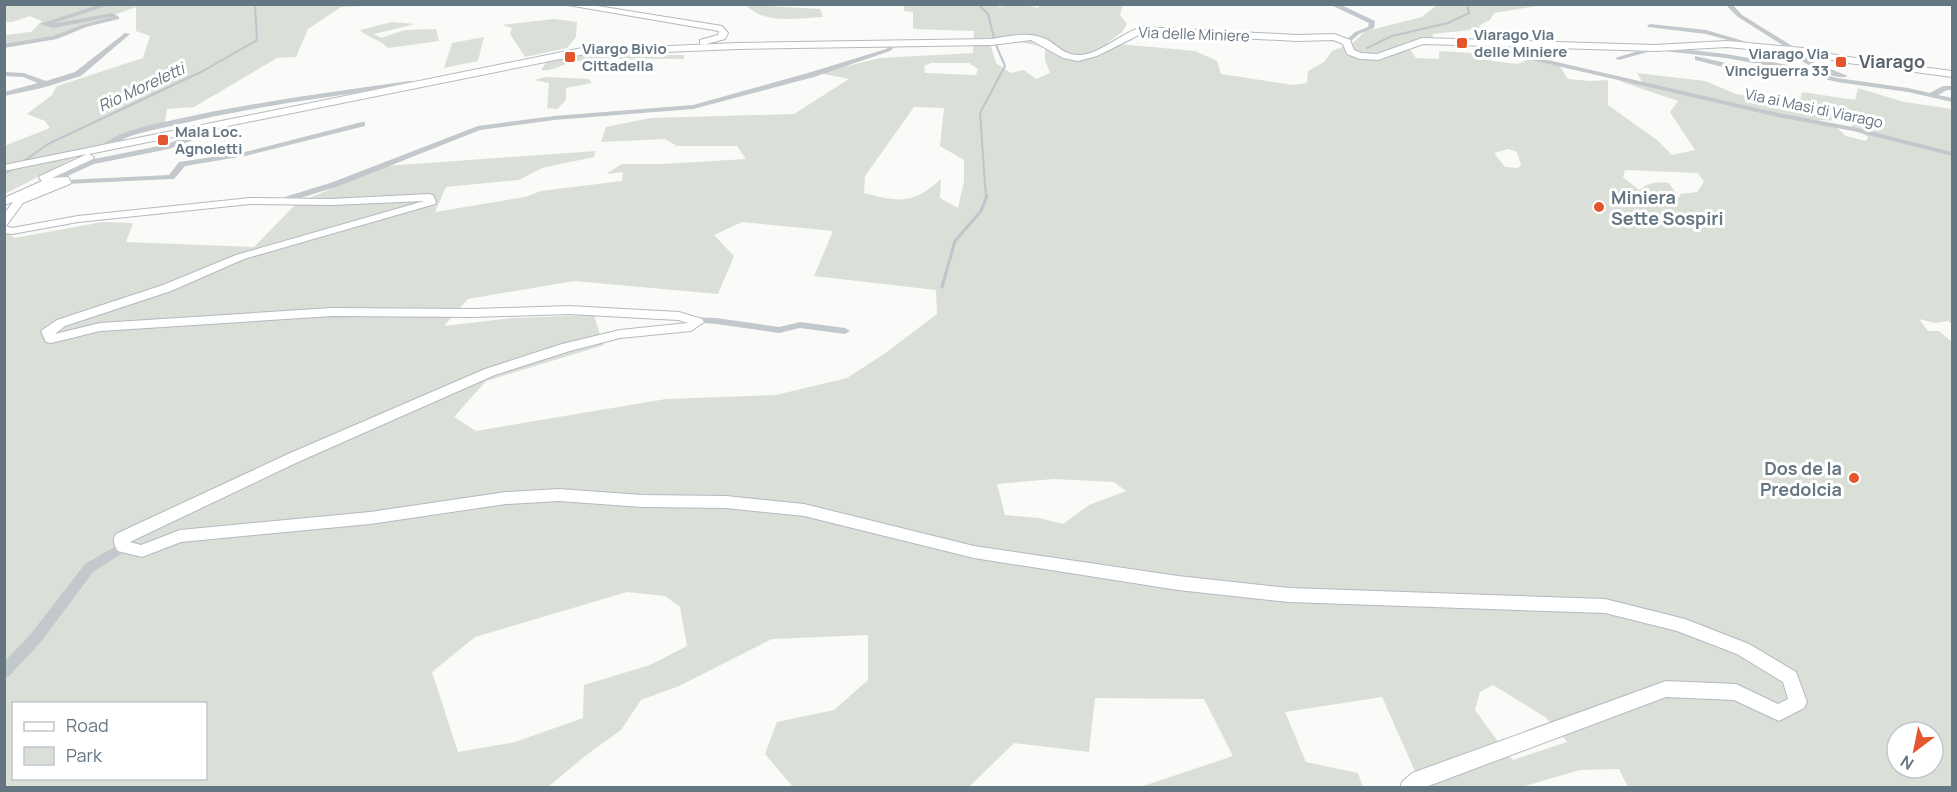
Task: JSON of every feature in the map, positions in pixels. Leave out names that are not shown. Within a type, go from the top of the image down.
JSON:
[{"type":"street","points":[[4,46],[55,38],[84,26],[117,18],[112,15],[53,26],[43,24],[110,4]]},
{"type":"street","points":[[4,168],[592,49],[708,42],[722,37],[724,33],[716,26],[566,4]]},
{"type":"street","points":[[1332,4],[1373,22],[1371,28],[1334,37]]},
{"type":"street","points":[[1728,4],[1740,16],[1812,65],[1863,83]]},
{"type":"street","points":[[1650,26],[1706,32],[1764,47]]},
{"type":"street","name":"Via delle Miniere","points":[[592,49],[594,52],[737,46],[894,45],[991,42],[1022,37],[1037,39],[1066,57],[1078,58],[1087,57],[1128,33],[1142,30],[1298,38],[1334,37],[1347,42],[1350,52],[1370,58],[1422,41],[1654,48],[1727,44],[1791,50],[1953,74]]},
{"type":"street","points":[[4,94],[78,74],[128,33]]},
{"type":"street","points":[[1347,42],[1357,33]]},
{"type":"street","name":"Via ai Masi di Viarago","points":[[1458,41],[1778,115],[1853,129],[1953,154]]},
{"type":"street","points":[[277,202],[336,184],[478,128],[554,118],[693,107],[811,75],[888,50],[894,45]]},
{"type":"street","points":[[1619,58],[1654,48],[1675,50],[1751,60],[1837,80],[1953,100]]},
{"type":"street","points":[[1675,50],[1721,65],[1758,73]]},
{"type":"street","points":[[4,74],[37,78],[43,82],[39,86]]},
{"type":"street","points":[[4,197],[91,156],[104,144],[169,123],[409,83],[425,83]]},
{"type":"street","points":[[1931,95],[1946,88],[1953,88]]},
{"type":"street","points":[[4,202],[92,162],[158,149],[241,121]]},
{"type":"street","points":[[4,223],[19,201],[66,182],[171,177],[182,164],[245,154],[362,124]]},
{"type":"street","points":[[45,183],[64,179],[66,182]]},
{"type":"street","points":[[4,229],[12,231],[78,219],[250,201],[429,197],[431,202],[240,257],[167,288],[61,323],[47,331],[51,339],[100,327],[332,312],[473,313],[569,310],[679,316],[698,322],[691,327],[620,334],[567,347],[490,372],[196,502],[121,538],[123,547]]},
{"type":"street","points":[[693,320],[779,330],[800,325],[845,331]]},
{"type":"street","points":[[4,672],[35,639],[89,568],[123,547],[142,551],[180,536],[370,518],[506,498],[559,495],[642,501],[726,502],[804,510],[974,552],[1178,583],[1289,595],[1605,606],[1679,624],[1743,649],[1790,677],[1798,702],[1779,713],[1736,692],[1666,689],[1419,780],[1409,788]]},
{"type":"green space","points":[[997,4],[998,7],[1021,4],[1038,8],[1041,4],[1123,5],[1120,15],[1127,24],[1122,32],[1107,43],[1195,51],[1217,61],[1221,74],[1293,85],[1307,83],[1308,71],[1324,62],[1332,51],[1352,43],[1366,31],[1422,17],[1437,5],[1542,5],[1494,13],[1490,20],[1480,25],[1479,29],[1433,34],[1432,39],[1405,42],[1416,58],[1439,59],[1439,51],[1487,54],[1492,61],[1518,64],[1529,59],[1559,65],[1568,79],[1608,80],[1608,105],[1657,140],[1672,155],[1695,150],[1670,112],[1678,101],[1619,81],[1643,83],[1637,73],[1705,81],[1736,94],[1799,104],[1802,92],[1855,100],[1858,88],[1904,102],[1952,109],[1952,324],[1948,321],[1935,323],[1919,319],[1928,331],[1939,331],[1952,342],[1952,787],[1628,787],[1619,769],[1580,770],[1521,787],[1421,787],[1506,752],[1513,760],[1567,742],[1559,732],[1667,691],[1736,694],[1780,715],[1800,703],[1792,676],[1744,648],[1605,604],[1289,593],[1023,557],[805,509],[560,494],[227,529],[143,549],[123,538],[491,373],[602,340],[604,345],[486,381],[454,417],[476,431],[666,399],[776,395],[847,378],[884,354],[937,314],[936,290],[814,276],[833,231],[742,222],[714,235],[734,256],[718,294],[574,281],[468,299],[456,312],[385,311],[101,326],[52,338],[49,331],[241,258],[427,205],[430,196],[302,201],[386,166],[595,151],[594,157],[542,168],[519,180],[446,187],[435,212],[525,197],[541,191],[622,181],[623,172],[606,174],[622,164],[746,159],[737,146],[677,146],[665,139],[601,142],[606,127],[650,118],[794,114],[849,79],[819,73],[880,58],[973,53],[974,31],[913,29],[913,12],[904,11],[904,5]],"holes":[[[1005,37],[1045,49],[1045,60],[1050,73],[1036,79],[1024,70],[1011,73],[996,63],[989,40]],[[931,63],[969,63],[978,69],[976,75],[925,73],[924,66]],[[914,107],[944,108],[940,146],[964,160],[964,181],[958,208],[940,198],[941,179],[922,193],[905,199],[897,199],[864,193],[865,176]],[[1845,111],[1854,114],[1858,123],[1851,126],[1868,137],[1866,141],[1846,136],[1837,128],[1818,123],[1819,120],[1841,121],[1841,116]],[[1509,149],[1517,152],[1521,165],[1518,168],[1505,167],[1494,153]],[[1625,170],[1698,173],[1704,182],[1697,192],[1680,194],[1679,198],[1669,183],[1653,183],[1639,190],[1623,177]],[[1054,479],[1114,482],[1126,491],[1089,505],[1063,524],[1039,518],[1005,515],[997,484]]]},
{"type":"green space","points":[[5,5],[385,5],[341,7],[308,29],[296,57],[277,58],[194,107],[167,109],[165,122],[97,146],[5,194],[4,146],[50,128],[45,121],[27,114],[52,95],[57,86],[143,58],[150,36],[136,31],[136,7],[53,37],[5,45],[5,35],[31,32],[42,21],[30,16],[5,22]]},
{"type":"green space","points":[[746,5],[820,9],[823,17],[772,18]]},
{"type":"green space","points":[[554,19],[577,22],[576,37],[567,48],[525,57],[510,34],[512,28],[502,25]]},
{"type":"green space","points":[[392,22],[415,24],[374,34],[381,38],[405,30],[436,29],[439,41],[388,48],[360,30]]},
{"type":"green space","points":[[484,37],[478,61],[444,68],[452,43]]},
{"type":"green space","points":[[573,55],[684,55],[684,59],[577,61],[550,70],[541,70],[547,61]]},
{"type":"green space","points":[[546,77],[589,79],[592,83],[566,88],[566,100],[557,109],[547,108],[549,83],[534,80]]},
{"type":"green space","points":[[428,198],[429,202],[349,223],[60,323],[50,340],[100,328],[268,317],[454,314],[444,326],[513,318],[594,315],[601,338],[527,358],[119,538],[141,553],[180,537],[559,496],[804,512],[894,533],[1178,584],[1606,607],[1679,625],[1788,677],[1796,701],[1778,711],[1736,691],[1665,687],[1555,728],[1545,717],[1493,685],[1480,692],[1475,710],[1502,747],[1417,776],[1382,697],[1285,712],[1306,762],[1358,773],[1363,787],[1147,788],[1140,787],[1233,756],[1204,699],[1095,698],[1089,752],[1014,743],[969,787],[793,787],[765,754],[777,722],[834,710],[868,680],[868,635],[772,639],[679,686],[641,700],[621,730],[548,787],[5,787],[4,228],[14,238],[103,222],[133,223],[126,242],[254,247],[297,203]],"holes":[[[627,592],[665,596],[680,607],[687,646],[650,665],[584,685],[583,718],[515,742],[458,752],[432,672],[475,637]]]},
{"type":"waterway","name":"Rio Moreletti","points":[[21,163],[48,144],[203,71],[257,40],[255,6],[257,4]]},
{"type":"waterway","points":[[978,4],[988,14],[994,38]]},
{"type":"waterway","points":[[1367,48],[1392,36],[1448,23],[1469,13],[1467,4]]},
{"type":"waterway","points":[[986,198],[980,113],[1005,66],[996,45]]},
{"type":"waterway","name":"Rio Moreletti","points":[[4,174],[13,169]]},
{"type":"waterway","points":[[942,287],[955,241],[981,211],[987,196]]},
{"type":"place","name":"Viarago Via delle Miniere","points":[[1462,43]]},
{"type":"place","name":"Viargo Bivio Cittadella","points":[[570,57]]},
{"type":"place","name":"Viarago Via Vinciguerra 33","points":[[1841,62]]},
{"type":"place","name":"Mala Loc. Agnoletti","points":[[163,140]]},
{"type":"place","name":"Miniera Sette Sospiri","points":[[1599,207]]},
{"type":"place","name":"Dos de la Predolcia","points":[[1854,478]]},
{"type":"district","name":"Viarago","points":[[1892,61]]}]
